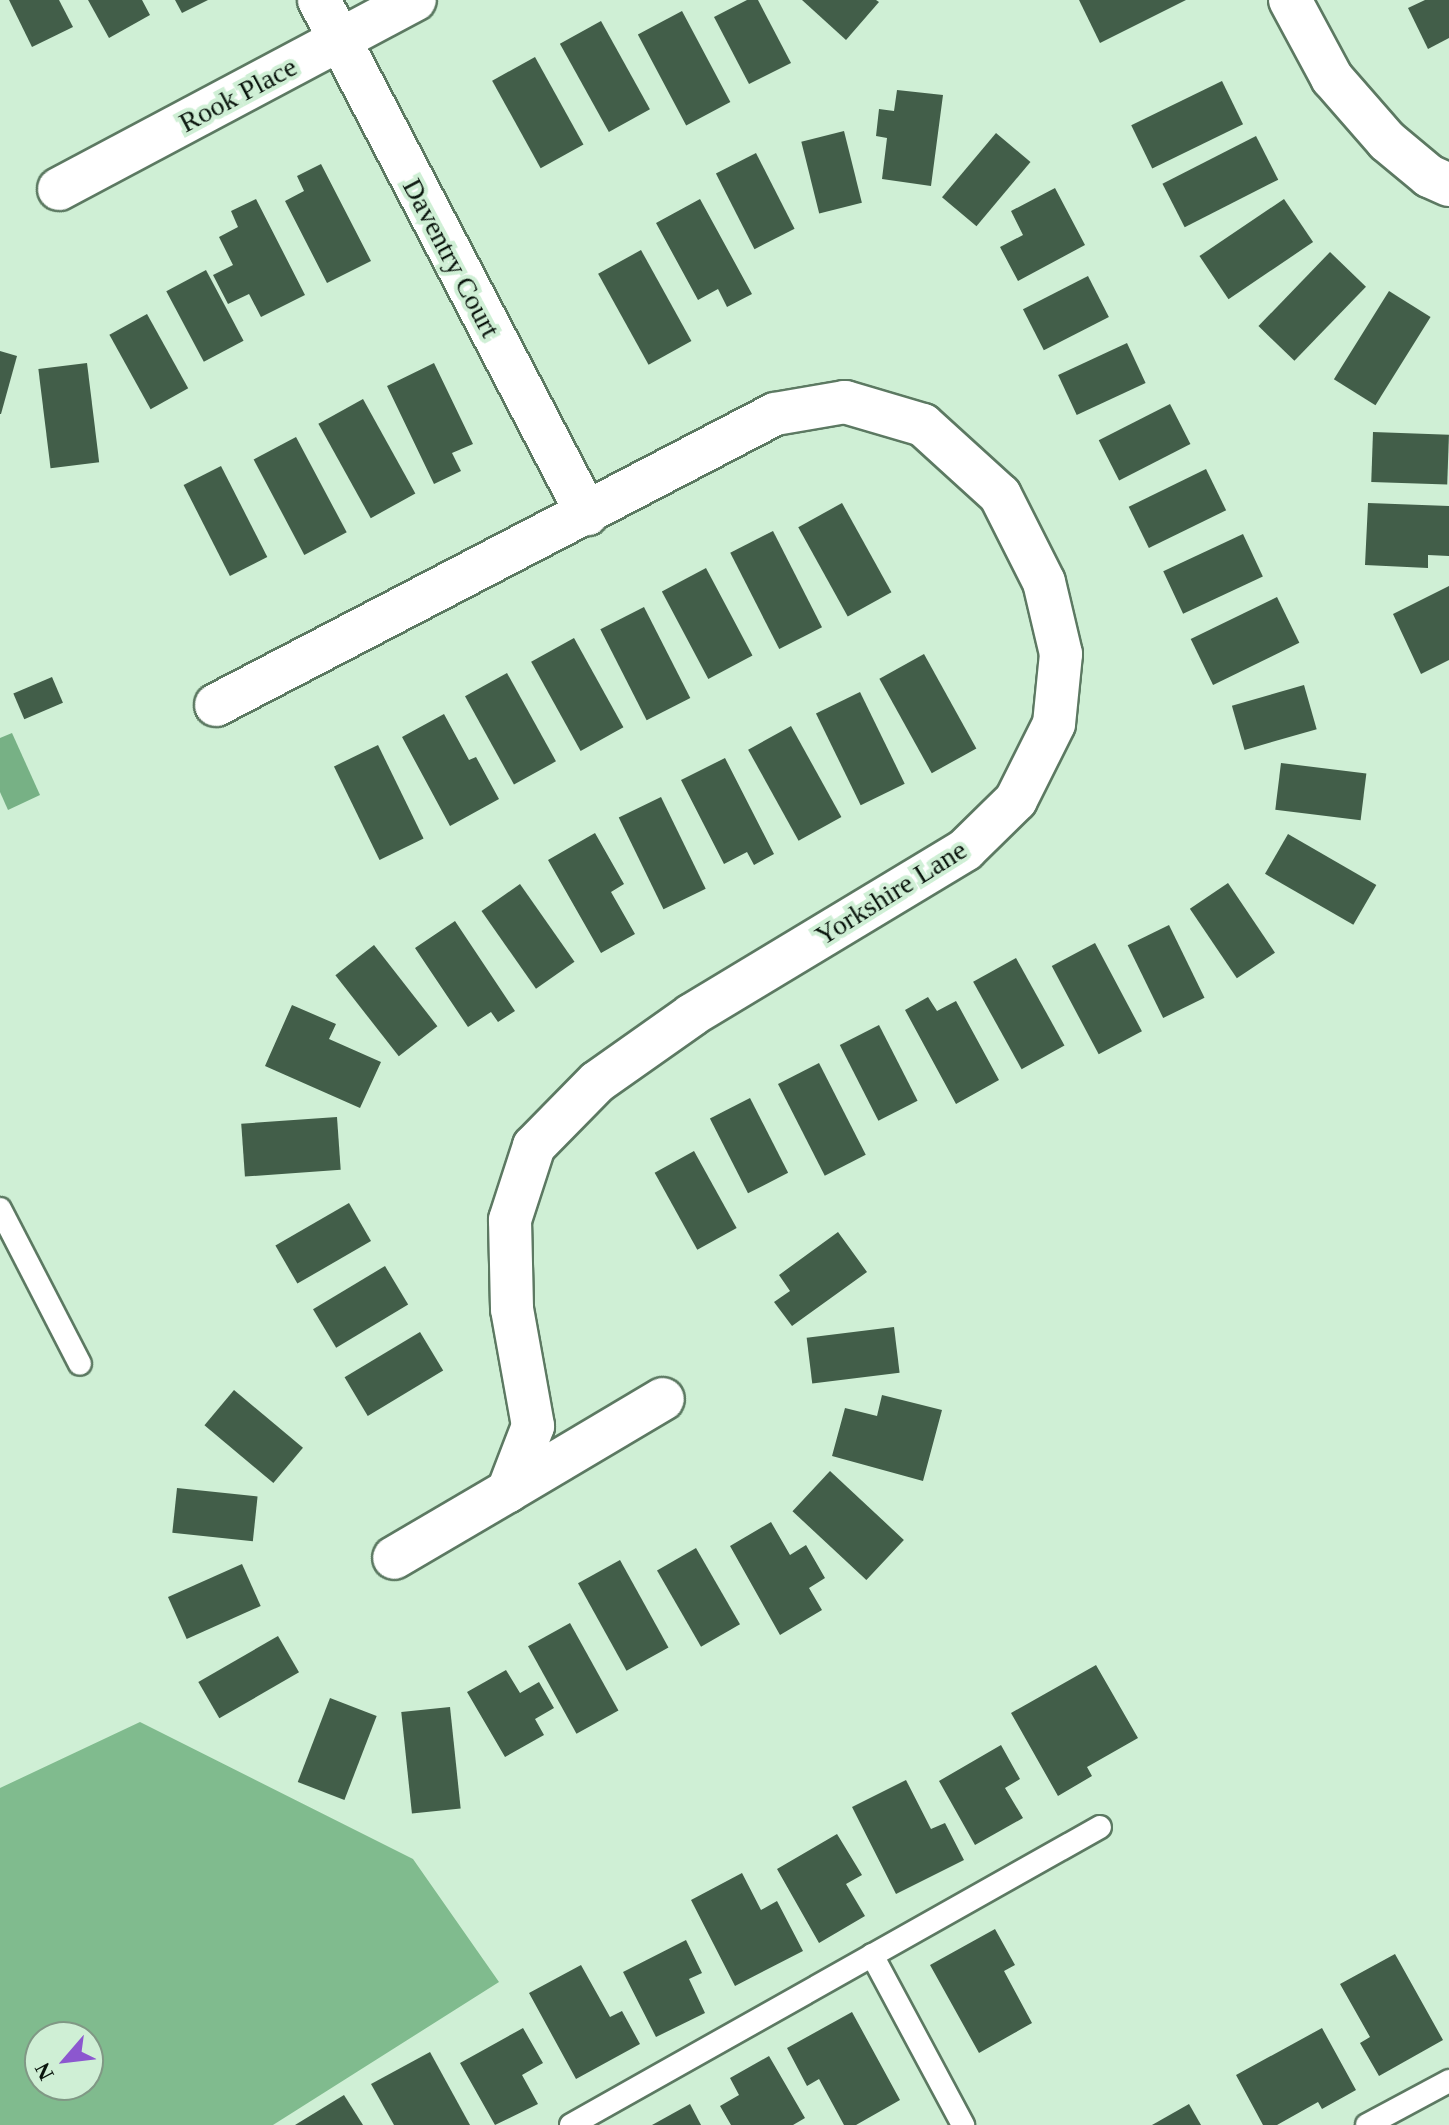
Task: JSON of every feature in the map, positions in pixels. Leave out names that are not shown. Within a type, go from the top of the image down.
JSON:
[{"type":"street","name":"Daventry Court","points":[[319,0],[337,43],[587,514]]},
{"type":"street","name":"Rook Place","points":[[59,189],[415,0]]},
{"type":"street","points":[[1290,0],[1332,78],[1387,141],[1429,176],[1449,185]]},
{"type":"street","name":"Yorkshire Lane","points":[[216,705],[775,414],[845,402],[923,425],[1000,495],[1044,582],[1061,654],[1054,724],[1016,800],[965,850],[692,1015],[597,1082],[534,1146],[510,1220],[512,1309],[533,1426],[508,1491]]},
{"type":"street","points":[[394,1558],[663,1399]]},
{"type":"lane","points":[[0,1209],[80,1364]]},
{"type":"lane","points":[[571,2125],[1100,1827]]},
{"type":"lane","points":[[872,1955],[963,2125]]},
{"type":"lane","points":[[1367,2125],[1449,2081]]},
{"type":"shaded area","points":[[12,733],[40,795],[8,810],[0,792],[0,738]]},
{"type":"shaded area","points":[[140,1722],[413,1859],[499,1982],[273,2125],[0,2125],[0,1788]]},
{"type":"building","points":[[9,0],[59,0],[73,27],[32,47]]},
{"type":"building","points":[[88,0],[142,0],[150,15],[109,38]]},
{"type":"building","points":[[175,0],[208,0],[182,13]]},
{"type":"building","points":[[747,0],[758,0],[791,63],[749,84],[714,17]]},
{"type":"building","points":[[802,0],[876,0],[879,2],[846,40]]},
{"type":"building","points":[[1079,0],[1186,0],[1100,43]]},
{"type":"building","points":[[1425,0],[1449,0],[1449,38],[1428,49],[1408,8]]},
{"type":"building","points":[[682,11],[730,102],[686,125],[638,34]]},
{"type":"building","points":[[601,21],[650,109],[609,132],[560,44]]},
{"type":"building","points":[[535,57],[583,144],[541,168],[492,81]]},
{"type":"building","points":[[1222,81],[1243,124],[1152,168],[1131,125]]},
{"type":"building","points":[[897,90],[943,95],[931,186],[882,179],[887,138],[876,136],[879,109],[894,111]]},
{"type":"building","points":[[844,131],[862,203],[819,213],[801,142]]},
{"type":"building","points":[[996,133],[1030,162],[976,226],[942,197]]},
{"type":"building","points":[[1256,136],[1278,180],[1185,227],[1162,184]]},
{"type":"building","points":[[756,153],[795,229],[754,249],[716,173]]},
{"type":"building","points":[[321,164],[371,261],[327,283],[285,201],[304,191],[297,176]]},
{"type":"building","points":[[1055,188],[1085,245],[1018,281],[1000,247],[1023,235],[1011,211]]},
{"type":"building","points":[[256,199],[305,295],[261,317],[249,294],[228,304],[213,275],[233,265],[219,237],[238,227],[231,211]]},
{"type":"building","points":[[700,199],[752,294],[727,307],[718,289],[698,300],[656,223]]},
{"type":"building","points":[[1284,199],[1313,242],[1229,299],[1199,256]]},
{"type":"building","points":[[641,250],[691,341],[649,365],[598,274]]},
{"type":"building","points":[[1330,252],[1366,287],[1294,361],[1258,326]]},
{"type":"building","points":[[206,270],[244,341],[204,362],[166,291]]},
{"type":"building","points":[[1088,276],[1109,317],[1044,350],[1023,309]]},
{"type":"building","points":[[1389,291],[1431,317],[1375,405],[1334,379]]},
{"type":"building","points":[[147,314],[188,388],[151,409],[109,335]]},
{"type":"building","points":[[1127,343],[1146,383],[1077,415],[1058,375]]},
{"type":"building","points":[[0,351],[17,356],[1,414],[0,414]]},
{"type":"building","points":[[87,363],[99,462],[51,468],[38,369]]},
{"type":"building","points":[[434,363],[473,444],[452,453],[461,471],[434,484],[387,386]]},
{"type":"building","points":[[363,399],[415,493],[371,518],[318,424]]},
{"type":"building","points":[[1170,404],[1190,444],[1119,480],[1099,440]]},
{"type":"building","points":[[1373,432],[1449,435],[1447,485],[1371,482]]},
{"type":"building","points":[[296,437],[347,532],[304,555],[254,460]]},
{"type":"building","points":[[221,466],[267,557],[230,576],[184,485]]},
{"type":"building","points":[[1206,469],[1226,510],[1149,548],[1129,507]]},
{"type":"building","points":[[842,503],[891,592],[848,616],[798,527]]},
{"type":"building","points":[[1368,503],[1449,506],[1449,556],[1428,555],[1428,568],[1365,565]]},
{"type":"building","points":[[773,531],[822,627],[779,649],[730,553]]},
{"type":"building","points":[[1243,534],[1263,577],[1183,614],[1163,571]]},
{"type":"building","points":[[706,568],[752,655],[708,679],[662,591]]},
{"type":"building","points":[[1449,586],[1449,660],[1421,674],[1393,614]]},
{"type":"building","points":[[1277,597],[1299,643],[1213,685],[1191,639]]},
{"type":"building","points":[[644,607],[690,698],[647,720],[600,629]]},
{"type":"building","points":[[574,638],[623,727],[581,751],[531,662]]},
{"type":"building","points":[[924,654],[976,748],[932,773],[879,679]]},
{"type":"building","points":[[507,673],[556,761],[514,785],[465,696]]},
{"type":"building","points":[[52,677],[63,703],[24,719],[13,693]]},
{"type":"building","points":[[1304,685],[1317,729],[1245,750],[1232,706]]},
{"type":"building","points":[[860,692],[905,784],[861,805],[816,713]]},
{"type":"building","points":[[444,714],[469,760],[476,757],[499,799],[450,826],[402,737]]},
{"type":"building","points":[[791,726],[841,817],[799,841],[748,750]]},
{"type":"building","points":[[378,745],[424,838],[380,860],[334,766]]},
{"type":"building","points":[[725,758],[774,854],[754,865],[747,852],[724,864],[681,780]]},
{"type":"building","points":[[1281,763],[1366,773],[1361,820],[1275,810]]},
{"type":"building","points":[[661,797],[706,889],[663,909],[619,818]]},
{"type":"building","points":[[595,833],[624,884],[611,892],[635,934],[601,953],[548,860]]},
{"type":"building","points":[[1288,834],[1376,885],[1353,925],[1265,874]]},
{"type":"building","points":[[1228,883],[1275,953],[1237,978],[1190,909]]},
{"type":"building","points":[[520,884],[574,962],[536,989],[481,911]]},
{"type":"building","points":[[455,921],[515,1011],[498,1022],[491,1012],[468,1027],[415,948]]},
{"type":"building","points":[[1169,925],[1205,998],[1163,1018],[1128,945]]},
{"type":"building","points":[[1095,943],[1142,1031],[1099,1054],[1052,966]]},
{"type":"building","points":[[374,945],[437,1026],[399,1056],[335,975]]},
{"type":"building","points":[[1016,958],[1064,1045],[1022,1069],[973,982]]},
{"type":"building","points":[[928,997],[937,1011],[956,1001],[999,1080],[956,1104],[905,1010]]},
{"type":"building","points":[[292,1005],[336,1024],[329,1039],[381,1062],[360,1108],[265,1066]]},
{"type":"building","points":[[879,1025],[918,1101],[878,1121],[840,1045]]},
{"type":"building","points":[[819,1063],[866,1155],[825,1176],[778,1084]]},
{"type":"building","points":[[750,1098],[788,1173],[748,1193],[710,1118]]},
{"type":"building","points":[[337,1117],[341,1170],[245,1177],[241,1124]]},
{"type":"building","points":[[694,1151],[737,1228],[697,1250],[655,1173]]},
{"type":"building","points":[[349,1203],[371,1241],[297,1284],[275,1246]]},
{"type":"building","points":[[838,1232],[867,1272],[792,1326],[774,1302],[790,1291],[779,1275]]},
{"type":"building","points":[[385,1266],[408,1305],[336,1348],[313,1309]]},
{"type":"building","points":[[894,1327],[900,1373],[812,1383],[807,1338]]},
{"type":"building","points":[[420,1332],[443,1371],[368,1416],[345,1377]]},
{"type":"building","points":[[234,1390],[303,1448],[273,1483],[204,1425]]},
{"type":"building","points":[[882,1395],[942,1410],[923,1481],[832,1456],[845,1408],[877,1416]]},
{"type":"building","points":[[830,1471],[904,1540],[866,1580],[792,1511]]},
{"type":"building","points":[[177,1488],[258,1496],[253,1541],[172,1533]]},
{"type":"building","points":[[771,1522],[790,1555],[806,1545],[825,1578],[809,1588],[822,1610],[780,1635],[730,1546]]},
{"type":"building","points":[[696,1548],[740,1624],[701,1647],[657,1570]]},
{"type":"building","points":[[620,1560],[668,1647],[626,1671],[578,1583]]},
{"type":"building","points":[[242,1564],[261,1606],[187,1639],[168,1597]]},
{"type":"building","points":[[570,1623],[618,1710],[576,1734],[528,1646]]},
{"type":"building","points":[[278,1636],[299,1672],[219,1718],[198,1682]]},
{"type":"building","points":[[1096,1665],[1138,1738],[1087,1767],[1092,1776],[1058,1796],[1011,1713]]},
{"type":"building","points":[[506,1670],[520,1693],[539,1682],[554,1708],[535,1719],[544,1735],[505,1757],[467,1692]]},
{"type":"building","points":[[330,1698],[377,1716],[344,1800],[298,1782]]},
{"type":"building","points":[[450,1707],[461,1808],[412,1814],[401,1712]]},
{"type":"building","points":[[1001,1745],[1020,1779],[1005,1788],[1023,1818],[975,1845],[939,1781]]},
{"type":"building","points":[[906,1780],[931,1829],[945,1823],[964,1860],[896,1894],[852,1807]]},
{"type":"building","points":[[837,1834],[862,1875],[846,1884],[865,1916],[819,1943],[777,1869]]},
{"type":"building","points":[[742,1873],[761,1910],[777,1901],[803,1951],[735,1986],[691,1900]]},
{"type":"building","points":[[995,1929],[1015,1965],[1004,1971],[1032,2023],[979,2053],[930,1965]]},
{"type":"building","points":[[686,1940],[702,1973],[689,1979],[705,2013],[656,2037],[623,1972]]},
{"type":"building","points":[[1395,1954],[1443,2040],[1379,2076],[1360,2043],[1370,2037],[1340,1984]]},
{"type":"building","points":[[581,1965],[610,2017],[622,2011],[640,2044],[576,2079],[529,1993]]},
{"type":"building","points":[[852,2012],[900,2100],[856,2125],[844,2125],[819,2079],[807,2086],[787,2048]]},
{"type":"building","points":[[523,2028],[543,2063],[522,2075],[538,2104],[495,2125],[460,2063]]},
{"type":"building","points":[[1322,2028],[1356,2090],[1322,2109],[1318,2102],[1277,2125],[1263,2125],[1236,2075]]},
{"type":"building","points":[[430,2052],[470,2125],[394,2125],[371,2084]]},
{"type":"building","points":[[769,2056],[805,2118],[793,2125],[731,2125],[720,2106],[739,2095],[730,2078]]},
{"type":"building","points":[[344,2095],[363,2125],[295,2125]]},
{"type":"building","points":[[690,2104],[701,2125],[652,2125]]},
{"type":"building","points":[[1189,2104],[1201,2125],[1152,2125]]}]
